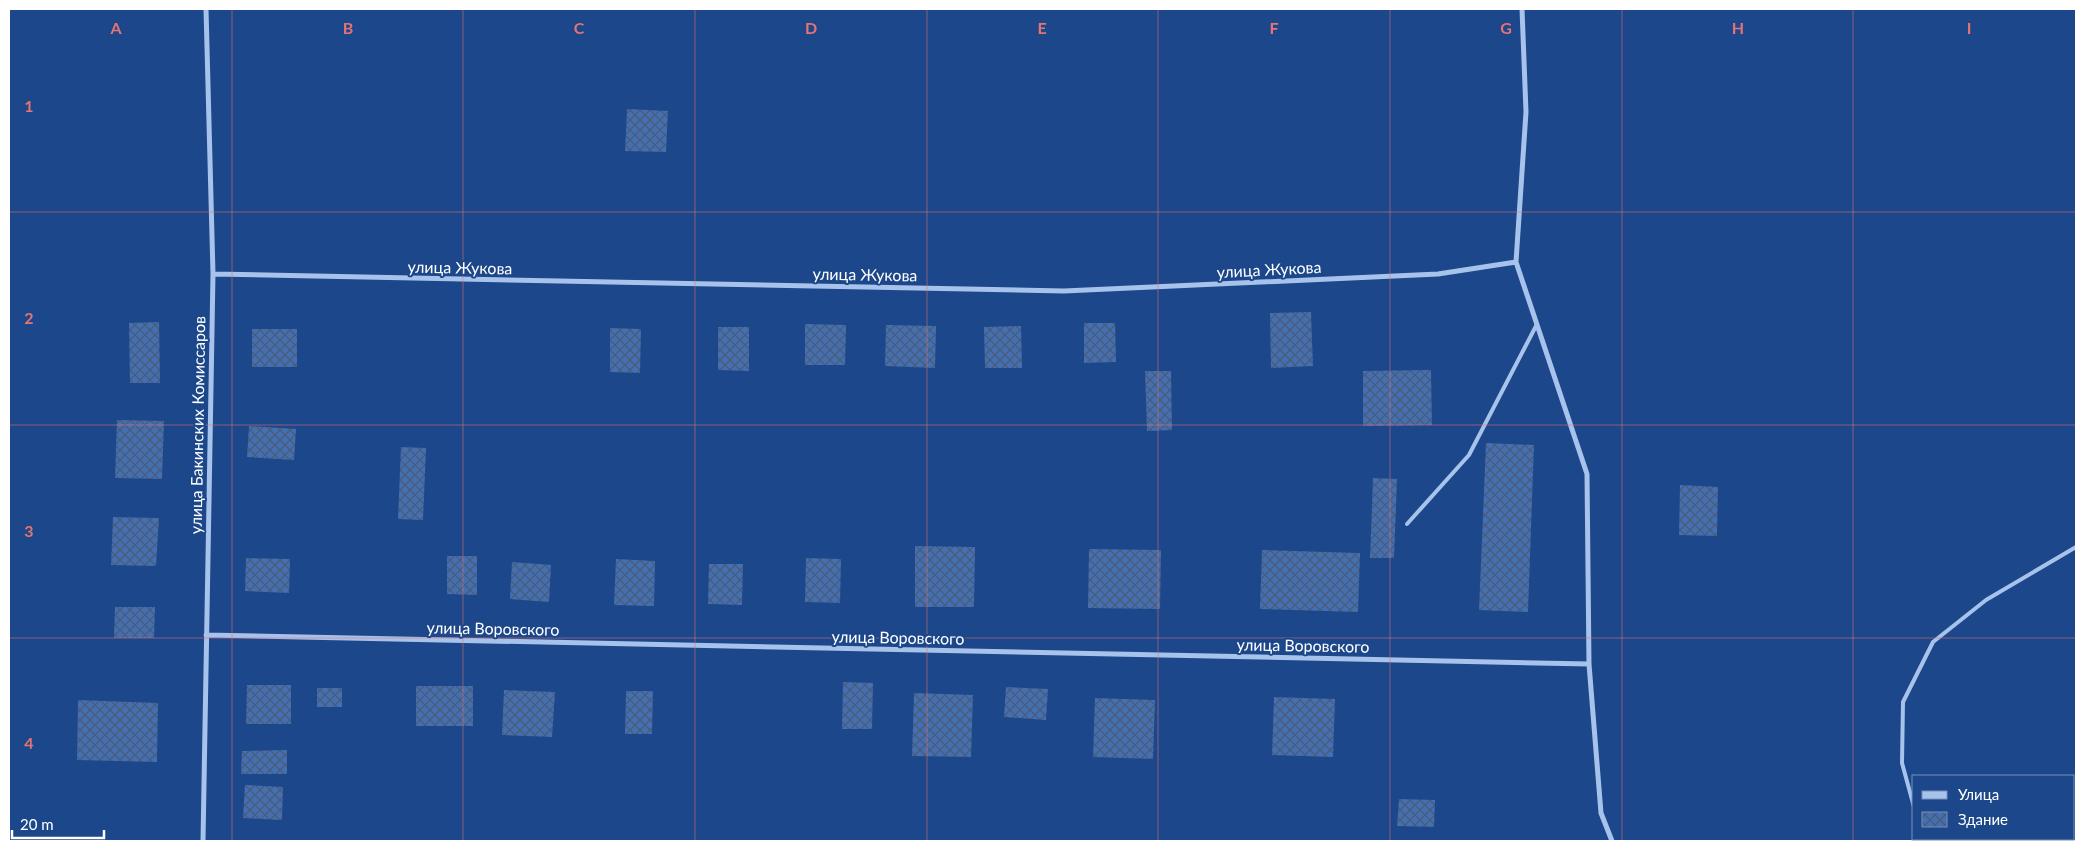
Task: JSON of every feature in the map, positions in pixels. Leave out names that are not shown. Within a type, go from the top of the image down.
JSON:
[{"type":"street","name":"улица Бакинских Комиссаров","points":[[203,841],[213,274],[206,9]]},
{"type":"street","points":[[1522,9],[1526,112],[1516,262],[1587,474],[1589,664],[1601,812],[1612,841]]},
{"type":"street","name":"улица Жукова","points":[[213,274],[1064,291],[1438,274],[1516,262]]},
{"type":"street","name":"улица Воровского","points":[[206,634],[1589,664]]},
{"type":"lane","points":[[1407,524],[1469,455],[1537,324]]},
{"type":"lane","points":[[1912,799],[1902,763],[1903,702],[1933,642],[1986,600],[2076,547]]},
{"type":"building","points":[[627,109],[668,111],[666,152],[625,151]]},
{"type":"building","points":[[1311,312],[1313,366],[1271,368],[1270,313]]},
{"type":"building","points":[[159,322],[160,383],[130,383],[129,323]]},
{"type":"building","points":[[1084,323],[1115,323],[1116,362],[1084,363]]},
{"type":"building","points":[[805,324],[846,325],[845,365],[805,365]]},
{"type":"building","points":[[886,325],[936,326],[935,368],[885,366]]},
{"type":"building","points":[[1021,326],[1022,368],[985,368],[984,327]]},
{"type":"building","points":[[718,327],[749,327],[749,371],[718,370]]},
{"type":"building","points":[[610,328],[641,329],[640,373],[610,372]]},
{"type":"building","points":[[252,329],[297,329],[297,367],[252,367]]},
{"type":"building","points":[[1431,370],[1432,425],[1363,426],[1363,371]]},
{"type":"building","points":[[1145,371],[1171,371],[1172,430],[1147,431]]},
{"type":"building","points":[[117,420],[164,421],[162,479],[115,478]]},
{"type":"building","points":[[249,426],[296,429],[294,460],[247,457]]},
{"type":"building","points":[[1486,443],[1534,445],[1528,612],[1479,610]]},
{"type":"building","points":[[401,447],[426,448],[423,520],[398,519]]},
{"type":"building","points":[[1373,478],[1397,479],[1394,558],[1370,558]]},
{"type":"building","points":[[1680,485],[1718,487],[1717,536],[1679,535]]},
{"type":"building","points":[[113,517],[159,518],[156,566],[111,565]]},
{"type":"building","points":[[915,546],[975,547],[974,607],[915,607]]},
{"type":"building","points":[[1089,549],[1161,550],[1160,609],[1088,608]]},
{"type":"building","points":[[1262,550],[1360,553],[1358,612],[1260,609]]},
{"type":"building","points":[[447,556],[477,556],[477,595],[447,594]]},
{"type":"building","points":[[246,558],[290,559],[289,593],[245,591]]},
{"type":"building","points":[[806,558],[841,559],[840,603],[805,602]]},
{"type":"building","points":[[616,559],[655,561],[654,606],[614,605]]},
{"type":"building","points":[[512,562],[551,565],[549,602],[510,599]]},
{"type":"building","points":[[709,564],[743,564],[742,605],[708,604]]},
{"type":"building","points":[[115,607],[155,607],[154,638],[114,638]]},
{"type":"building","points":[[843,682],[873,683],[872,729],[842,729]]},
{"type":"building","points":[[247,685],[291,685],[291,724],[246,724]]},
{"type":"building","points":[[416,686],[473,686],[473,726],[416,726]]},
{"type":"building","points":[[1006,687],[1048,689],[1046,720],[1004,717]]},
{"type":"building","points":[[317,688],[342,688],[342,707],[317,707]]},
{"type":"building","points":[[504,690],[555,692],[552,737],[502,735]]},
{"type":"building","points":[[626,691],[653,691],[652,734],[625,734]]},
{"type":"building","points":[[914,693],[973,695],[971,757],[912,756]]},
{"type":"building","points":[[1274,697],[1335,699],[1333,757],[1272,755]]},
{"type":"building","points":[[1095,698],[1155,700],[1153,759],[1093,757]]},
{"type":"building","points":[[78,700],[158,703],[157,762],[77,760]]},
{"type":"building","points":[[287,750],[287,774],[241,774],[242,751]]},
{"type":"building","points":[[245,785],[283,787],[282,820],[243,818]]},
{"type":"building","points":[[1399,799],[1435,800],[1434,827],[1397,826]]}]
